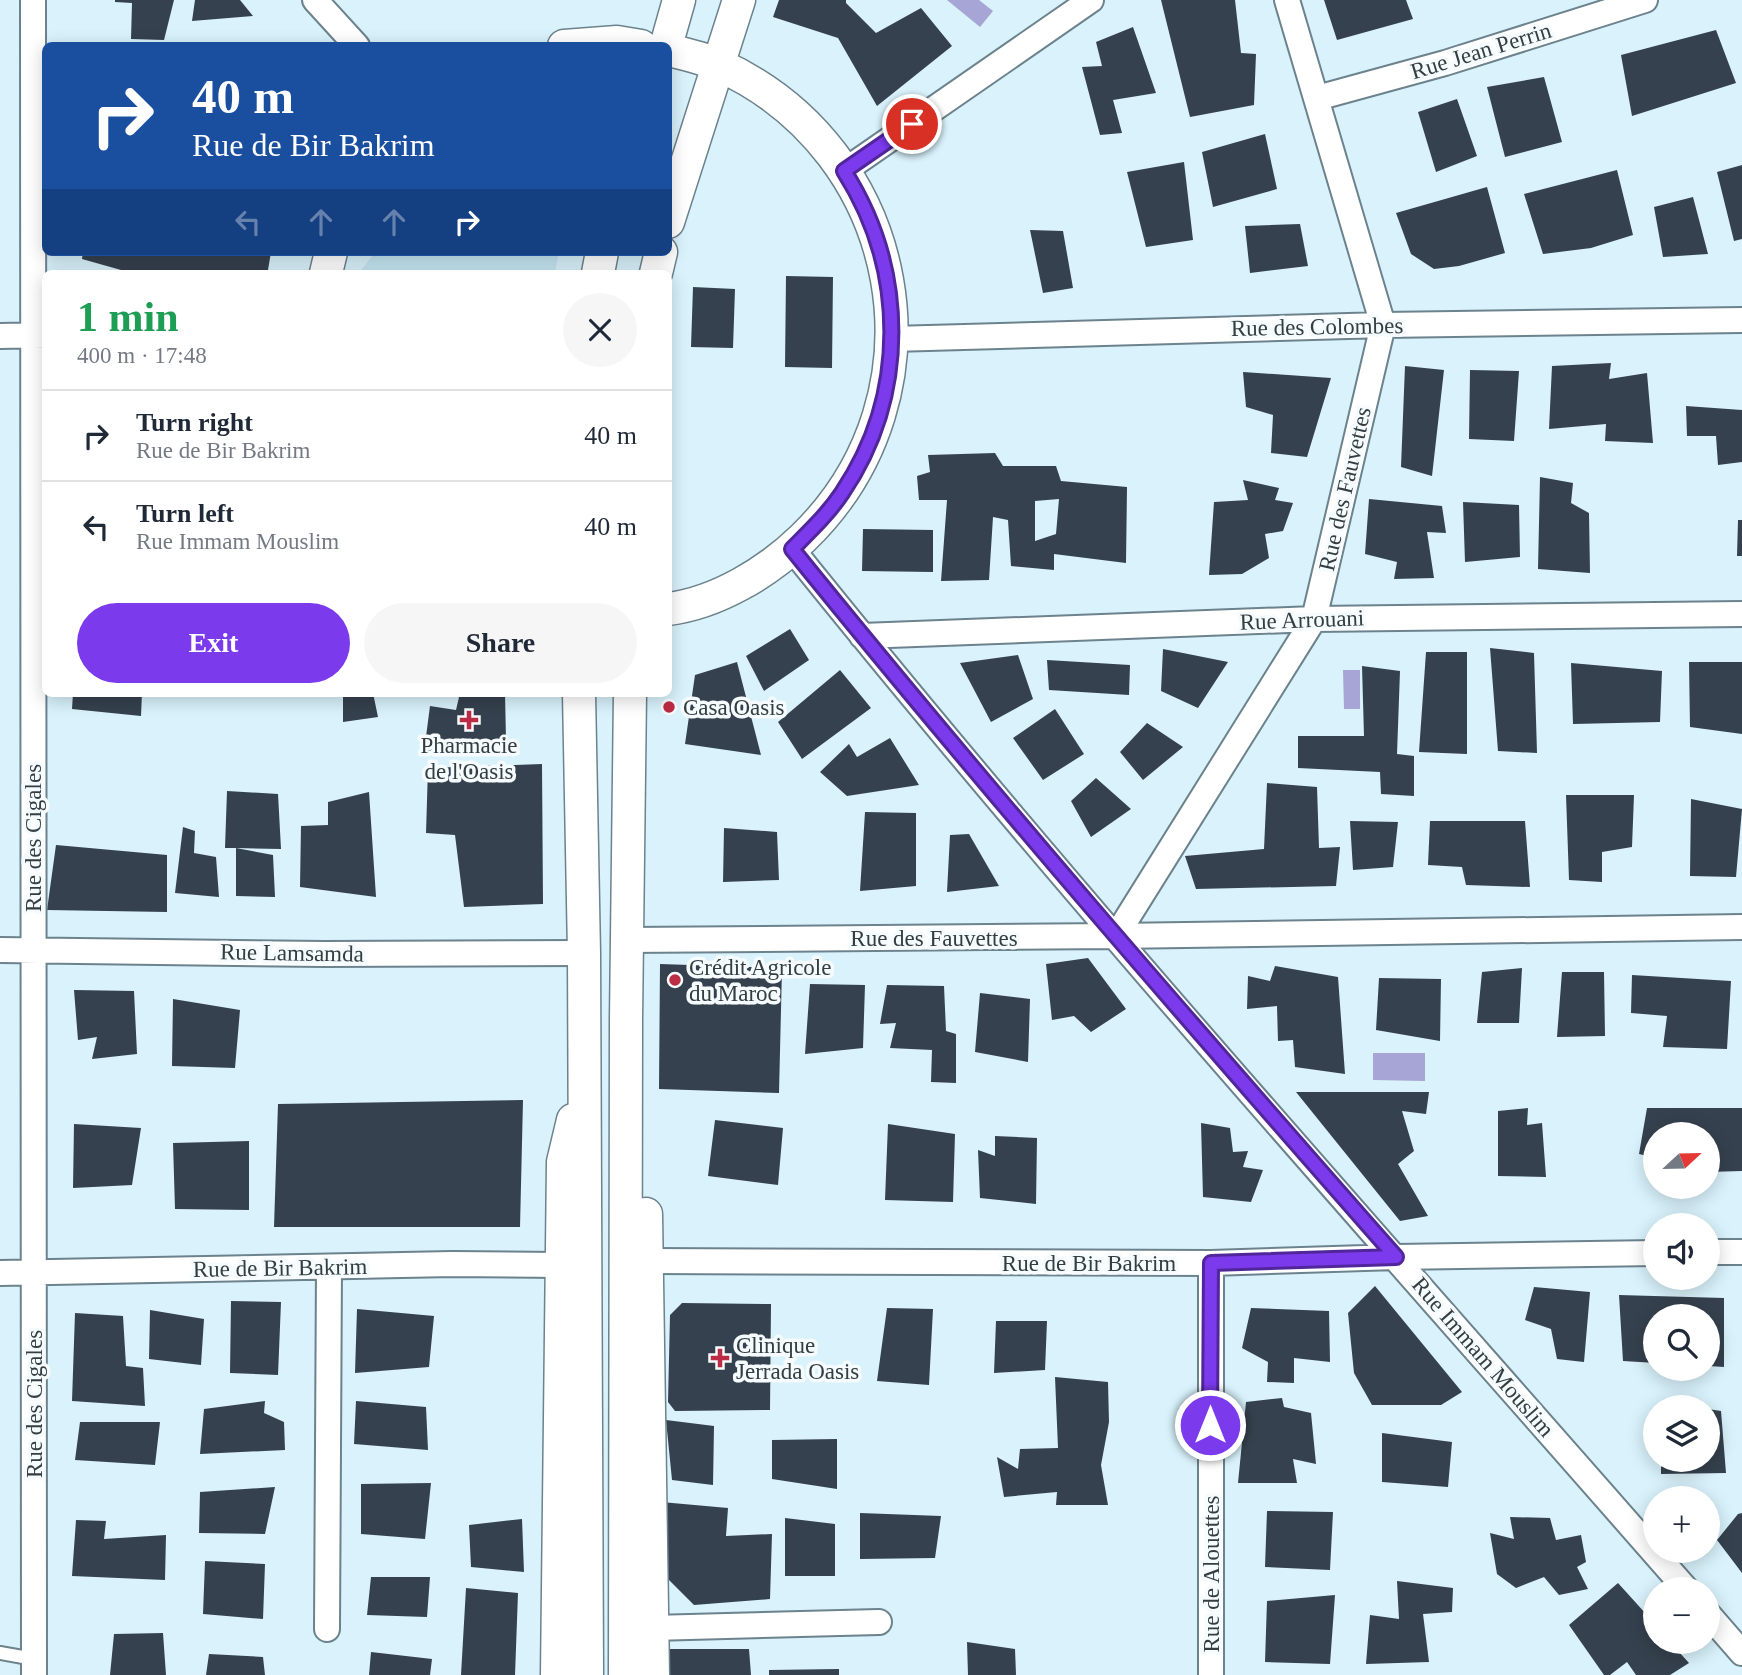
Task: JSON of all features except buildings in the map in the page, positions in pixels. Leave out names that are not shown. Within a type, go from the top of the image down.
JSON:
[{"type":"street","name":"Rue des Cigales","points":[[33,0],[39,335],[34,950],[34,1667]]},
{"type":"street","points":[[315,0],[354,42]]},
{"type":"street","points":[[668,42],[679,0]]},
{"type":"street","points":[[672,209],[739,0]]},
{"type":"street","points":[[844,171],[1091,0]]},
{"type":"street","name":"Rue des Fauvettes","points":[[1116,936],[1314,619],[1383,325],[1287,0]]},
{"type":"street","name":"Rue Jean Perrin","points":[[1317,98],[1445,63],[1645,0]]},
{"type":"street","points":[[672,50],[718,65],[757,86],[790,110],[819,138],[844,171],[872,223],[884,261],[891,299],[892,339],[886,394],[875,429],[860,463],[841,494],[818,523],[792,549],[734,586],[711,597],[672,608]]},
{"type":"street","name":"Rue des Colombes","points":[[892,339],[1383,325],[1742,320]]},
{"type":"street","points":[[0,336],[39,335]]},
{"type":"street","name":"Rue Immam Mouslim","points":[[792,549],[1116,936],[1676,1577]]},
{"type":"street","name":"Rue Arrouani","points":[[862,635],[1314,619],[1742,614]]},
{"type":"street","points":[[579,697],[585,1067],[587,1675]]},
{"type":"street","points":[[625,1675],[626,1020],[630,697]]},
{"type":"street","name":"Rue des Fauvettes","points":[[627,940],[1742,927]]},
{"type":"street","name":"Rue Lamsamda","points":[[0,950],[324,954],[584,953]]},
{"type":"street","points":[[626,1020],[635,1062],[643,1125],[648,1261],[653,1675]]},
{"type":"street","points":[[557,1675],[563,1162],[585,1067]]},
{"type":"street","points":[[1720,1252],[1742,1252]]},
{"type":"street","name":"Rue de Bir Bakrim","points":[[648,1261],[1211,1263],[1643,1253]]},
{"type":"street","name":"Rue de Bir Bakrim","points":[[0,1273],[521,1263],[560,1265]]},
{"type":"street","name":"Rue de Alouettes","points":[[1211,1263],[1211,1675]]},
{"type":"street","points":[[327,1629],[329,1267]]},
{"type":"street","points":[[652,1628],[878,1622]]},
{"type":"street","points":[[1720,1628],[1742,1653]]},
{"type":"lane","points":[[0,1653],[34,1667]]},
{"type":"shaded area","points":[[372,256],[558,257],[556,270],[361,270]]},
{"type":"water","points":[[947,0],[979,0],[993,11],[980,27]]},
{"type":"water","points":[[1343,670],[1360,670],[1360,709],[1344,709]]},
{"type":"water","points":[[1373,1053],[1425,1053],[1425,1081],[1373,1080]]},
{"type":"place","name":"Casa Oasis","points":[[669,707]]},
{"type":"place","name":"Pharmacie de l'Oasis","points":[[469,720]]},
{"type":"place","name":"Crédit Agricole du Maroc","points":[[675,980]]},
{"type":"place","name":"Clinique Jerrada Oasis","points":[[720,1358]]},
{"type":"route","points":[[912,124],[844,171],[872,223],[884,261],[891,299],[892,339],[886,394],[860,463],[841,494],[818,523],[792,549],[1116,936],[1396,1257],[1211,1263],[1210,1425]]}]
